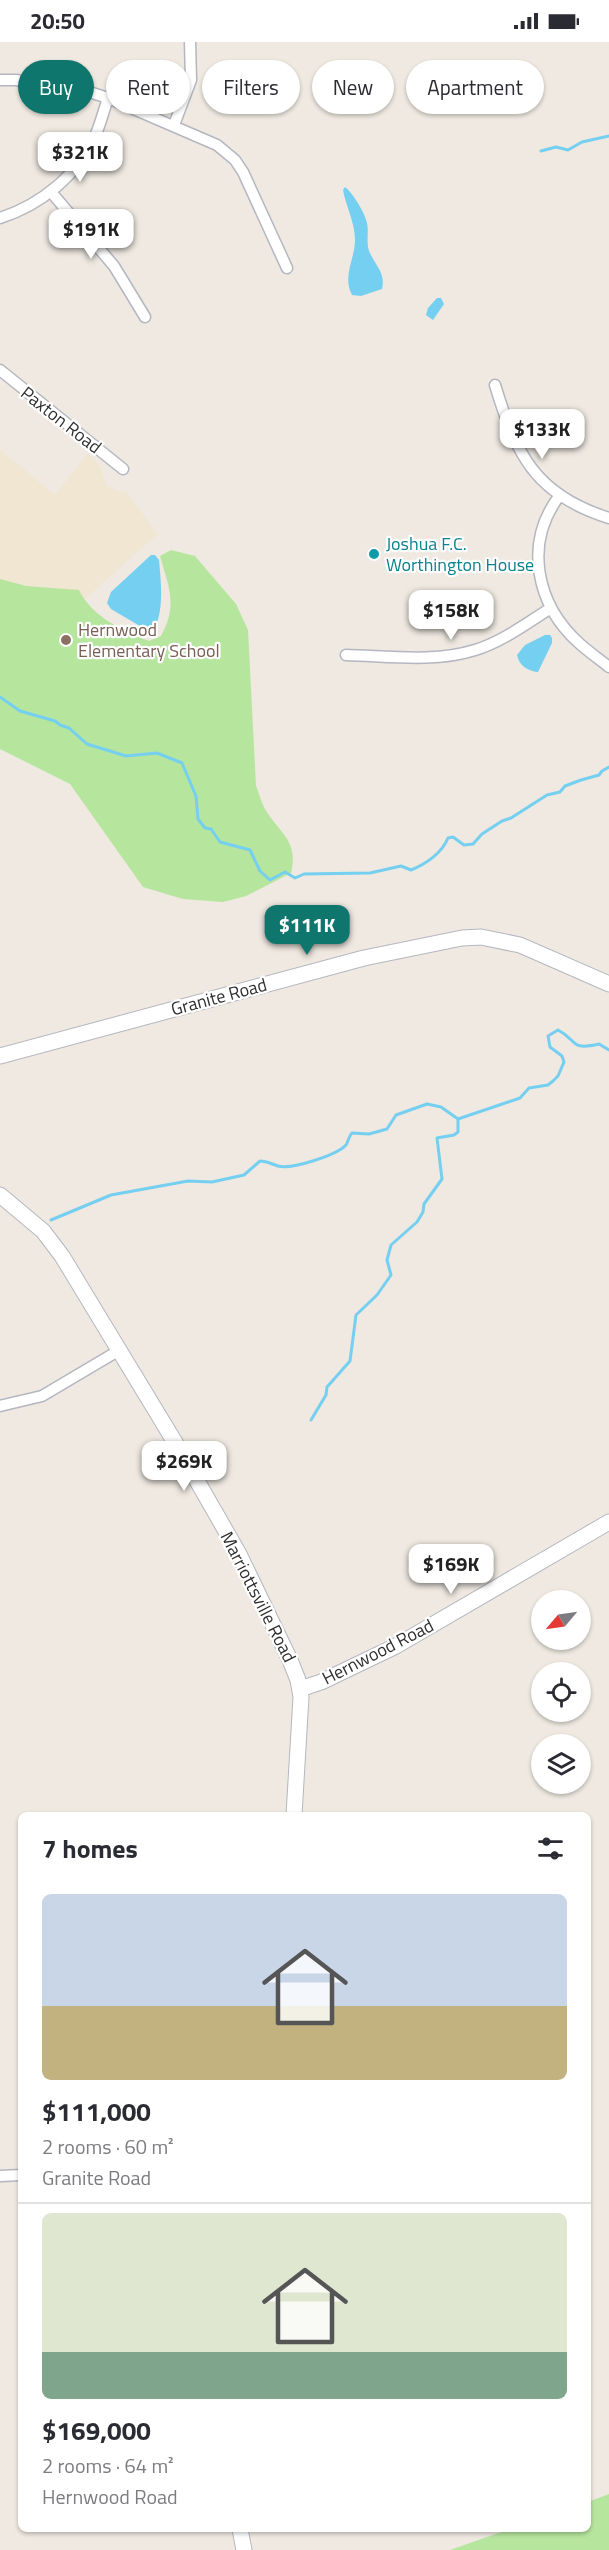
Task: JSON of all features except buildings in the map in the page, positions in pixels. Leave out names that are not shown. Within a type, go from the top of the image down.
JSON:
[{"type":"street","points":[[174,125],[191,80],[190,42]]},
{"type":"street","points":[[0,80],[80,89],[106,97]]},
{"type":"street","points":[[0,218],[20,212],[51,192],[88,150],[106,104]]},
{"type":"street","points":[[147,114],[217,145],[235,160],[243,172],[287,268]]},
{"type":"street","points":[[51,192],[114,266],[145,317]]},
{"type":"street","name":"Paxton Road","points":[[0,370],[123,469]]},
{"type":"street","points":[[495,385],[510,433],[537,476],[575,506],[609,519]]},
{"type":"street","points":[[560,495],[545,518],[538,546],[540,579],[551,608],[563,625],[580,644],[609,667]]},
{"type":"street","points":[[346,655],[429,657],[467,652],[500,639],[551,608]]},
{"type":"street","name":"Granite Road","points":[[0,1056],[353,961],[462,938],[481,937],[520,945],[609,984]]},
{"type":"street","name":"Marriottsville Road","points":[[0,1196],[34,1222],[56,1247],[176,1444],[243,1562],[278,1633],[300,1689],[301,1714],[294,1812]]},
{"type":"street","points":[[0,1407],[42,1396],[118,1351]]},
{"type":"street","name":"Hernwood Road","points":[[300,1689],[321,1683],[396,1646],[609,1522]]},
{"type":"street","points":[[0,2176],[18,2175]]},
{"type":"street","points":[[241,2532],[244,2550]]},
{"type":"shaded area","points":[[0,450],[55,495],[88,454],[99,465],[106,485],[119,492],[126,491],[157,534],[78,605],[0,728]]},
{"type":"green space","points":[[171,550],[195,556],[236,604],[248,630],[256,786],[265,809],[286,838],[292,852],[291,873],[246,896],[223,902],[183,899],[143,887],[70,784],[0,749],[0,579],[26,586],[79,590],[92,608],[109,622],[149,641],[161,636],[169,615],[170,596],[160,556]]},
{"type":"green space","points":[[609,2494],[609,2550],[450,2550],[501,2532],[591,2532],[591,2501]]},
{"type":"water","points":[[345,187],[355,198],[366,219],[369,251],[379,269],[383,283],[382,289],[361,296],[352,295],[349,288],[348,281],[355,240],[354,227],[343,190]]},
{"type":"water","points":[[437,298],[441,298],[444,304],[433,320],[426,315],[428,308]]},
{"type":"water","points":[[151,555],[155,555],[159,560],[161,603],[155,628],[145,629],[111,609],[107,603],[111,592]]},
{"type":"water","points":[[545,635],[550,635],[552,643],[538,672],[527,669],[517,655],[525,645]]},
{"type":"waterway","points":[[541,151],[556,147],[568,150],[582,142],[609,136]]},
{"type":"waterway","points":[[0,697],[20,711],[55,721],[69,728],[87,744],[126,756],[157,753],[182,763],[196,796],[198,819],[205,828],[211,829],[220,842],[250,850],[260,871],[270,880],[285,872],[295,878],[304,874],[370,873],[401,866],[411,870],[433,857],[448,838],[453,837],[464,845],[473,844],[482,834],[547,795],[560,792],[565,786],[599,775],[609,767]]},
{"type":"waterway","points":[[51,1220],[111,1195],[188,1181],[212,1182],[244,1175],[260,1161],[284,1167],[314,1161],[341,1149],[346,1145],[352,1133],[369,1134],[387,1129],[396,1115],[427,1104],[441,1107],[458,1119],[520,1098],[529,1088],[548,1085],[558,1076],[564,1062],[562,1056],[550,1047],[548,1036],[558,1030],[578,1045],[599,1044],[609,1050]]},
{"type":"waterway","points":[[311,1420],[326,1395],[327,1387],[350,1361],[356,1315],[377,1295],[391,1275],[387,1260],[391,1245],[417,1222],[423,1212],[424,1204],[442,1179],[437,1138],[458,1132],[458,1119]]},
{"type":"place","name":"Joshua F.C. Worthington House","points":[[374,554]]},
{"type":"place","name":"Hernwood Elementary School","points":[[66,640]]}]
